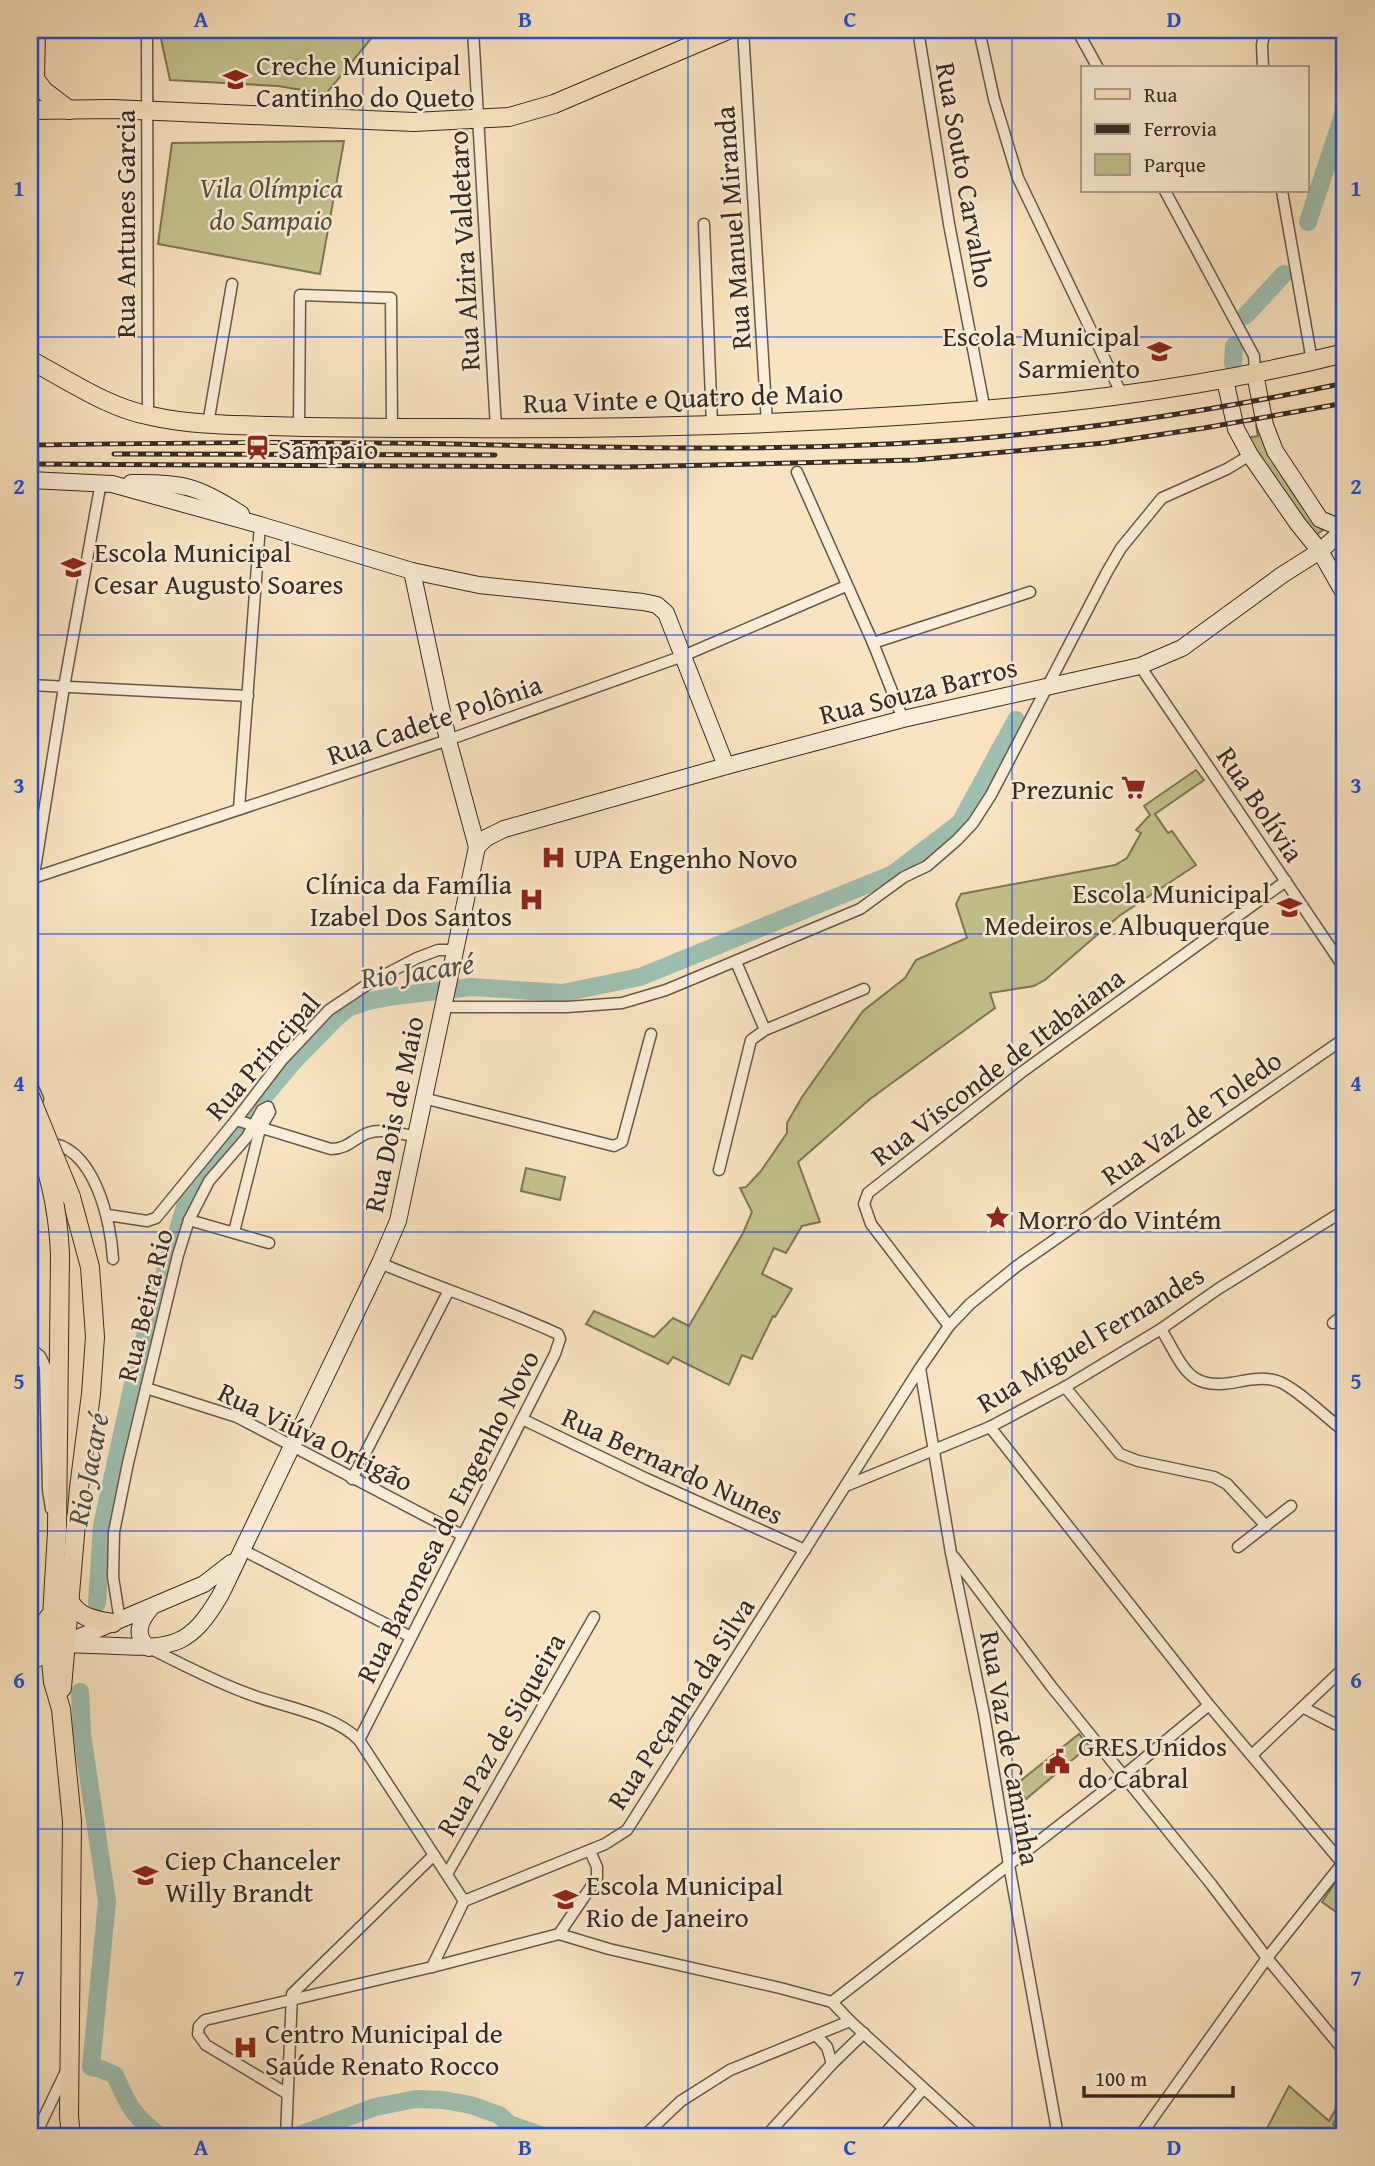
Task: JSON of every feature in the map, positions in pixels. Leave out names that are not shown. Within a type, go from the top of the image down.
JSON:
[{"type":"main road","points":[[36,30],[32,79],[69,110]]},
{"type":"main road","points":[[30,110],[145,111],[366,121],[509,117],[542,108],[728,30]]},
{"type":"main road","name":"Rua Vinte e Quatro de Maio","points":[[30,360],[126,410],[148,416],[208,424],[496,428],[767,424],[985,411],[1225,380],[1345,353]]},
{"type":"main road","points":[[1255,374],[1265,425],[1275,451],[1320,519],[1334,525],[1345,523]]},
{"type":"main road","points":[[1225,380],[1236,429],[1250,455],[1323,556],[1345,595]]},
{"type":"main road","points":[[30,480],[166,482],[197,488],[257,524],[412,571],[507,590],[651,603],[666,613],[726,766]]},
{"type":"main road","name":"Rua Souza Barros","points":[[477,847],[486,838],[504,830],[726,766],[903,719],[1140,666],[1182,648],[1282,575],[1323,556],[1339,534]]},
{"type":"main road","name":"Rua Dois de Maio","points":[[202,1622],[221,1594],[398,1221],[477,847],[448,740],[412,571]]},
{"type":"main road","points":[[30,1096],[71,1197],[90,1267],[95,1337],[92,1383],[53,1682],[61,1709],[72,1840],[71,2134]]},
{"type":"main road","points":[[30,1126],[49,1177],[56,1205],[60,1254],[57,1532],[62,1601],[30,1651]]},
{"type":"main road","points":[[30,1662],[187,1592],[213,1578],[238,1554]]},
{"type":"main road","points":[[58,1648],[149,1648],[184,1639],[202,1622],[204,1605],[200,1599],[187,1592]]},
{"type":"main road","points":[[62,1601],[78,1613],[116,1622]]},
{"type":"main road","points":[[149,1648],[140,1639],[139,1632],[144,1616],[151,1608]]},
{"type":"street","name":"Rua Alzira Valdetaro","points":[[473,30],[496,428]]},
{"type":"street","name":"Rua Manuel Miranda","points":[[743,30],[767,424]]},
{"type":"street","name":"Rua Souto Carvalho","points":[[918,30],[949,224],[985,411]]},
{"type":"street","points":[[979,30],[999,122],[1018,178],[1122,395]]},
{"type":"street","points":[[1077,30],[1097,66]]},
{"type":"street","points":[[1263,66],[1262,45],[1265,30]]},
{"type":"street","name":"Rua Antunes Garcia","points":[[147,32],[145,111],[148,416]]},
{"type":"street","points":[[1166,192],[1254,356],[1255,374]]},
{"type":"street","points":[[1282,192],[1312,361]]},
{"type":"street","points":[[704,224],[712,425]]},
{"type":"street","points":[[208,424],[232,284]]},
{"type":"street","points":[[299,427],[300,295],[391,298],[392,428]]},
{"type":"street","points":[[445,1002],[567,1007],[622,1003],[666,990],[860,909],[905,877],[928,866],[973,823],[991,795],[1121,548],[1162,498],[1227,469],[1250,455]]},
{"type":"street","points":[[797,472],[873,643],[903,719]]},
{"type":"street","points":[[30,900],[64,687],[107,483]]},
{"type":"street","points":[[239,808],[257,524]]},
{"type":"street","name":"Rua Cadete Polônia","points":[[32,879],[448,740],[682,656],[846,586]]},
{"type":"street","points":[[873,643],[1030,592]]},
{"type":"street","name":"Rua Bolívia","points":[[1140,666],[1345,969]]},
{"type":"street","points":[[30,685],[248,696]]},
{"type":"street","name":"Rua Visconde de Itabaiana","points":[[949,1326],[871,1224],[864,1203],[868,1194],[1021,1072],[1286,881]]},
{"type":"street","name":"Rua Principal","points":[[108,1215],[147,1221],[156,1218],[187,1177],[238,1121],[282,1060],[340,1001],[425,954],[438,950],[455,950]]},
{"type":"street","points":[[736,962],[765,1030]]},
{"type":"street","points":[[719,1171],[749,1044],[756,1035],[864,989]]},
{"type":"street","points":[[423,1098],[614,1146],[622,1142],[651,1034]]},
{"type":"street","name":"Rua Vaz de Toledo","points":[[848,1485],[920,1368],[949,1326],[977,1298],[1017,1266],[1345,1038]]},
{"type":"street","points":[[30,1081],[56,1144]]},
{"type":"street","points":[[234,1232],[255,1127],[270,1112],[268,1107]]},
{"type":"street","points":[[238,1121],[331,1149],[341,1149],[367,1133],[377,1131],[415,1136]]},
{"type":"street","name":"Rua Beira Rio","points":[[116,1622],[114,1532],[146,1388],[189,1220],[209,1181],[255,1127]]},
{"type":"street","points":[[30,1142],[56,1144],[80,1160],[108,1215],[113,1259]]},
{"type":"street","name":"Rua Miguel Fernandes","points":[[848,1485],[990,1427],[1065,1387],[1161,1329],[1345,1210]]},
{"type":"street","points":[[189,1220],[269,1243]]},
{"type":"street","name":"Rua Baronesa do Engenho Novo","points":[[359,1740],[560,1343],[558,1334],[529,1321],[448,1292],[380,1263]]},
{"type":"street","points":[[352,1479],[448,1292]]},
{"type":"street","points":[[1333,1322],[1345,1314]]},
{"type":"street","points":[[1161,1329],[1186,1371],[1195,1379],[1216,1385],[1256,1378],[1280,1382],[1345,1432]]},
{"type":"street","points":[[30,1348],[40,1356],[45,1366],[48,1490],[57,1532]]},
{"type":"street","name":"Rua Vaz de Caminha","points":[[920,1368],[951,1553],[984,1713],[1058,2136]]},
{"type":"street","points":[[1065,1387],[1121,1454],[1138,1461],[1214,1476],[1227,1485],[1266,1526]]},
{"type":"street","name":"Rua Viúva Ortigão","points":[[146,1388],[237,1417],[462,1535]]},
{"type":"street","name":"Rua Bernardo Nunes","points":[[522,1419],[624,1469],[805,1550]]},
{"type":"street","points":[[990,1427],[1209,1705],[1344,1862],[1267,1958],[1140,2136]]},
{"type":"street","name":"Rua Peçanha da Silva","points":[[464,1901],[590,1851],[627,1830],[848,1485]]},
{"type":"street","points":[[1238,1547],[1291,1506]]},
{"type":"street","points":[[951,1553],[1044,1677],[1345,2052]]},
{"type":"street","points":[[238,1554],[411,1637]]},
{"type":"street","name":"Rua Paz de Siqueira","points":[[447,1874],[594,1617]]},
{"type":"street","points":[[149,1648],[246,1693],[329,1721],[351,1732],[359,1740],[464,1901],[432,1967]]},
{"type":"street","points":[[1253,1755],[1345,1667]]},
{"type":"street","points":[[832,2002],[1123,1776],[1209,1705]]},
{"type":"street","points":[[1304,1708],[1345,1728]]},
{"type":"street","points":[[559,1934],[597,1878],[597,1867],[590,1851]]},
{"type":"street","points":[[286,2136],[290,2000],[300,1984],[382,1908],[434,1855]]},
{"type":"street","points":[[286,2093],[206,2045],[201,2040],[198,2029],[205,2020],[559,1934],[609,1949],[832,2002],[976,2136]]},
{"type":"street","points":[[645,2136],[674,2107],[701,2087],[747,2062],[850,2021]]},
{"type":"street","points":[[766,2136],[864,2033]]},
{"type":"street","points":[[816,2035],[827,2047],[832,2064]]},
{"type":"street","points":[[35,2136],[70,2066]]},
{"type":"street","points":[[889,2134],[923,2089]]},
{"type":"green space","points":[[159,30],[378,30],[326,94],[278,86],[170,80]]},
{"type":"green space","name":"Vila Olímpica do Sampaio","points":[[344,141],[320,274],[158,244],[172,143]]},
{"type":"green space","points":[[1258,424],[1268,450],[1285,480],[1304,509],[1323,530],[1316,535],[1302,521],[1247,438],[1258,436]]},
{"type":"green space","points":[[1196,770],[1204,780],[1155,814],[1168,833],[1172,831],[1196,865],[1119,916],[1045,980],[1034,986],[990,993],[995,1008],[870,1099],[798,1162],[820,1222],[802,1226],[786,1253],[774,1248],[762,1274],[792,1289],[775,1317],[773,1316],[752,1359],[742,1355],[729,1385],[673,1357],[668,1364],[586,1324],[594,1311],[654,1337],[673,1318],[689,1326],[743,1233],[752,1212],[740,1188],[746,1187],[761,1171],[787,1133],[787,1123],[802,1097],[863,1011],[905,978],[916,960],[967,938],[956,904],[961,894],[1115,865],[1127,858],[1141,833],[1136,830],[1150,815],[1144,806]]},
{"type":"green space","points":[[526,1168],[565,1177],[560,1200],[521,1191]]},
{"type":"green space","name":"GRES Unidos do Cabral","points":[[1079,1734],[1089,1746],[1026,1799],[1014,1786]]},
{"type":"green space","points":[[1345,1868],[1345,1918],[1322,1902]]},
{"type":"green space","points":[[1289,2086],[1329,2121],[1345,2093],[1345,2103],[1333,2124],[1342,2134],[1345,2130],[1345,2136],[1263,2136]]},
{"type":"waterway","name":"Rio Jacaré","points":[[1308,222],[1345,109]]},
{"type":"waterway","name":"Rio Jacaré","points":[[1245,316],[1284,274]]},
{"type":"waterway","name":"Rio Jacaré","points":[[1233,363],[1234,346]]},
{"type":"waterway","name":"Rio Jacaré","points":[[97,1603],[102,1526],[139,1356],[188,1197],[220,1149],[295,1060],[336,1018],[348,1008],[395,996],[471,987],[563,993],[640,977],[893,874],[960,823],[1016,720]]},
{"type":"waterway","name":"Rio Jacaré","points":[[80,1692],[82,1734],[107,1901],[91,2067],[115,2075],[132,2109],[160,2136]]},
{"type":"waterway","points":[[297,2136],[375,2107],[416,2099],[471,2105],[499,2115],[509,2124],[543,2136]]},
{"type":"railway","points":[[30,445],[348,443],[706,448],[895,444],[1007,436],[1104,425],[1249,402],[1345,383]]},
{"type":"railway","points":[[30,464],[626,467],[915,460],[1104,443],[1345,403]]},
{"type":"railway","points":[[114,454],[495,455]]},
{"type":"place","name":"Creche Municipal Cantinho do Queto","points":[[236,80]]},
{"type":"place","name":"Escola Municipal Sarmiento","points":[[1160,351]]},
{"type":"place","name":"Sampaio","points":[[258,448]]},
{"type":"place","name":"Escola Municipal Cesar Augusto Soares","points":[[74,567]]},
{"type":"place","name":"Prezunic","points":[[1134,788]]},
{"type":"place","name":"UPA Engenho Novo","points":[[554,857]]},
{"type":"place","name":"Clínica da Família Izabel Dos Santos","points":[[532,899]]},
{"type":"place","name":"Escola Municipal Medeiros e Albuquerque","points":[[1290,908]]},
{"type":"place","name":"Morro do Vintém","points":[[998,1218]]},
{"type":"place","name":"GRES Unidos do Cabral","points":[[1058,1761]]},
{"type":"place","name":"Ciep Chanceler Willy Brandt","points":[[145,1875]]},
{"type":"place","name":"Escola Municipal Rio de Janeiro","points":[[566,1900]]},
{"type":"place","name":"Centro Municipal de Saúde Renato Rocco","points":[[245,2048]]}]
